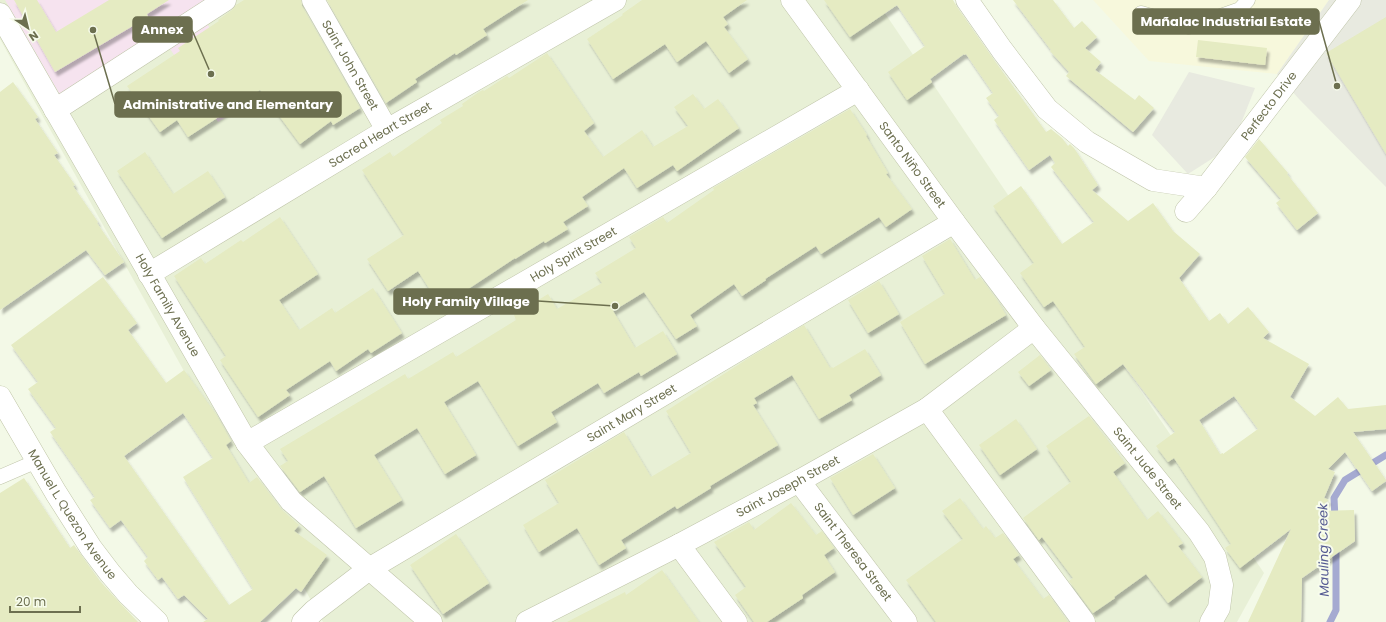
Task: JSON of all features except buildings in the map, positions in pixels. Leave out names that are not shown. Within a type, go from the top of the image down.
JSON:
[{"type":"street","points":[[55,110],[224,0]]},
{"type":"street","name":"Saint John Street","points":[[313,0],[387,130]]},
{"type":"street","name":"Sacred Heart Street","points":[[149,274],[387,130],[615,0]]},
{"type":"street","name":"Santo Niño Street","points":[[792,0],[954,222],[1034,328]]},
{"type":"street","points":[[967,0],[1046,109],[1086,142],[1153,180],[1206,188]]},
{"type":"street","name":"Perfecto Drive","points":[[1186,210],[1206,188],[1350,0]]},
{"type":"street","name":"Holy Family Avenue","points":[[0,14],[247,443],[291,500],[369,569]]},
{"type":"street","name":"Holy Spirit Street","points":[[247,443],[858,90]]},
{"type":"street","name":"Saint Mary Street","points":[[309,617],[369,569],[954,222]]},
{"type":"street","name":"Saint Joseph Street","points":[[527,622],[679,545],[800,481],[927,409],[1034,328]]},
{"type":"street","name":"Saint Jude Street","points":[[1034,328],[1199,532],[1215,557],[1222,585],[1219,608],[1211,622]]},
{"type":"street","name":"Manuel L. Quezon Avenue","points":[[0,397],[37,461],[91,548],[128,594],[157,622]]},
{"type":"street","points":[[927,409],[1084,622]]},
{"type":"street","name":"Saint Theresa Street","points":[[800,481],[906,622]]},
{"type":"street","points":[[679,545],[736,622]]},
{"type":"street","points":[[369,569],[431,622]]},
{"type":"lane","points":[[1141,13],[1189,27],[1240,9],[1248,0]]},
{"type":"lane","points":[[0,477],[37,461]]},
{"type":"shaded area","points":[[0,0],[876,0],[1264,573],[1237,622],[323,622],[0,39]]},
{"type":"shaded area","points":[[5,0],[207,0],[197,7],[253,100],[218,122],[159,32],[60,95]]},
{"type":"shaded area","points":[[1093,0],[1329,0],[1277,74],[1149,61]]},
{"type":"shaded area","points":[[1329,0],[1386,0],[1386,187],[1299,99],[1277,74]]},
{"type":"shaded area","points":[[1189,72],[1255,88],[1232,146],[1188,174],[1152,135]]},
{"type":"waterway","name":"Mauling Creek","points":[[1335,519],[1334,498],[1345,480],[1386,455]]},
{"type":"waterway","name":"Mauling Creek","points":[[1330,622],[1336,610],[1336,545]]},
{"type":"place","name":"Administrative and Elementary","points":[[93,30]]},
{"type":"place","name":"Annex","points":[[211,74]]},
{"type":"place","name":"Mañalac Industrial Estate","points":[[1337,86]]},
{"type":"place","name":"Holy Family Village","points":[[615,306]]}]
